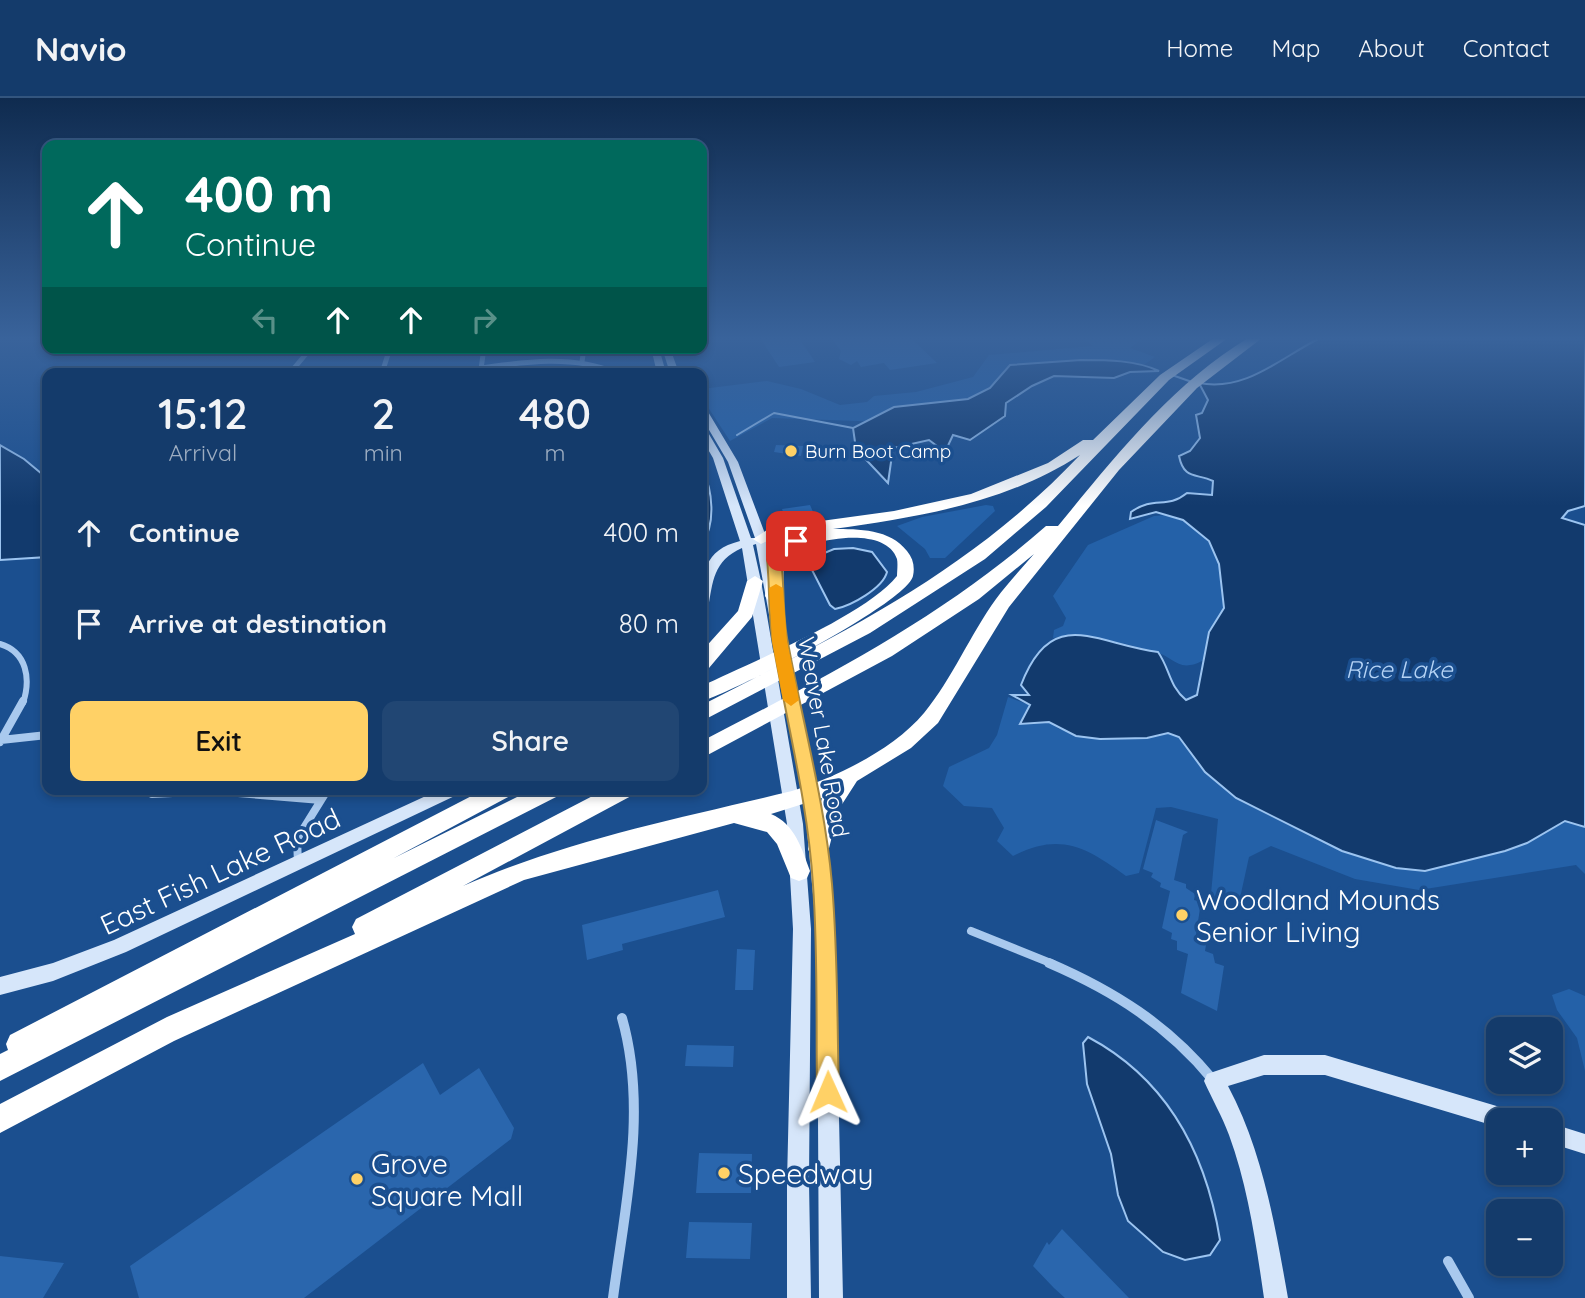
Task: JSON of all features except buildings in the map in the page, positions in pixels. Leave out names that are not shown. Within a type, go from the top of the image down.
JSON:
[{"type":"highway","points":[[707,711],[877,621],[959,570],[1014,527],[1054,491],[1149,394]]},
{"type":"highway","points":[[167,1031],[519,872],[801,797],[856,773],[904,743],[931,718],[1002,603],[1112,470],[1180,394]]},
{"type":"highway","points":[[753,541],[770,533],[901,512],[1004,490],[1044,473],[1141,401]]},
{"type":"highway","points":[[707,747],[914,634],[981,588],[1040,540],[1112,470]]},
{"type":"highway","points":[[707,699],[816,644],[901,595],[911,582],[912,569],[905,551],[881,534],[865,530],[804,539],[790,543],[776,555],[774,596]]},
{"type":"highway","points":[[707,691],[846,621],[902,586],[906,567],[898,550],[868,534],[845,532]]},
{"type":"highway","points":[[753,541],[804,539]]},
{"type":"highway","points":[[707,657],[747,613],[755,581]]},
{"type":"highway","points":[[819,849],[832,801],[856,773]]},
{"type":"highway","points":[[0,1054],[494,795]]},
{"type":"highway","points":[[337,878],[372,866],[514,795]]},
{"type":"highway","points":[[0,1068],[541,795]]},
{"type":"highway","points":[[0,1119],[615,795]]},
{"type":"highway","points":[[727,816],[774,823],[784,833],[799,871]]},
{"type":"main road","name":"Weaver Lake Road","points":[[707,418],[733,462],[753,541],[755,581],[799,738],[802,929],[798,1154],[799,1298]]},
{"type":"main road","name":"Weaver Lake Road","points":[[707,440],[721,465],[774,596],[773,644],[783,746],[819,849],[825,924],[831,1298]]},
{"type":"main road","points":[[707,587],[713,561],[729,547],[753,541]]},
{"type":"main road","name":"East Fish Lake Road","points":[[0,986],[99,955],[443,795]]},
{"type":"main road","points":[[1276,1298],[1249,1156],[1236,1120],[1214,1081],[1264,1065],[1325,1065],[1486,1113]]},
{"type":"main road","points":[[1563,1137],[1585,1144]]},
{"type":"street","points":[[0,645],[17,650],[28,684],[19,712],[0,741]]},
{"type":"street","points":[[0,741],[42,736]]},
{"type":"street","points":[[265,795],[321,800]]},
{"type":"street","points":[[299,864],[297,839],[324,795]]},
{"type":"street","points":[[971,931],[1135,1004],[1177,1037],[1214,1081]]},
{"type":"street","points":[[613,1298],[631,1149],[634,1056],[622,1018]]},
{"type":"street","points":[[1448,1261],[1469,1298]]},
{"type":"shaded area","points":[[707,394],[813,394],[840,405],[867,402],[874,396],[983,394],[886,422],[772,418],[730,441],[707,406]]},
{"type":"shaded area","points":[[993,506],[995,511],[945,558],[930,558],[925,549],[897,526],[922,517]]},
{"type":"shaded area","points":[[1168,515],[1190,524],[1209,541],[1219,564],[1224,608],[1209,632],[1204,660],[1182,665],[1162,654],[1117,642],[1079,636],[1053,638],[1054,630],[1063,626],[1066,618],[1053,596],[1088,545],[1154,516]]},
{"type":"shaded area","points":[[1008,697],[1030,705],[1021,724],[1049,722],[1059,729],[1100,739],[1147,738],[1168,733],[1179,737],[1192,755],[1236,798],[1271,815],[1479,857],[1505,851],[1565,821],[1585,827],[1585,874],[1576,865],[1419,890],[1355,879],[1271,846],[1249,857],[1240,898],[1219,902],[1211,894],[1218,819],[1171,807],[1156,808],[1139,873],[1126,876],[1098,857],[1072,846],[1059,844],[1045,845],[1013,856],[997,841],[1004,828],[992,808],[964,806],[943,786],[949,767],[989,748],[997,735]]},
{"type":"shaded area","points":[[1569,989],[1585,996],[1585,1071],[1577,1038],[1557,1010],[1552,995]]},
{"type":"water","points":[[978,394],[1020,394],[1006,403],[1005,416],[970,440],[953,435],[945,452],[929,440],[893,448],[888,483],[856,449],[853,428],[894,407],[968,399]]},
{"type":"water","name":"Rice Lake","points":[[1205,394],[1585,394],[1585,506],[1568,511],[1562,518],[1585,525],[1585,827],[1565,821],[1527,843],[1505,851],[1425,871],[1396,868],[1342,851],[1236,798],[1205,772],[1179,737],[1168,733],[1147,738],[1100,739],[1076,736],[1049,722],[1020,724],[1030,705],[1012,695],[1029,695],[1021,685],[1033,660],[1047,645],[1061,637],[1078,635],[1158,652],[1180,695],[1186,700],[1197,695],[1209,632],[1224,608],[1219,564],[1209,541],[1183,520],[1156,512],[1130,519],[1131,512],[1147,504],[1173,501],[1187,493],[1212,495],[1213,481],[1191,475],[1184,469],[1179,456],[1190,451],[1200,438],[1196,415],[1202,413],[1208,400]]},
{"type":"water","points":[[0,445],[24,459],[42,474],[42,557],[0,560]]},
{"type":"water","points":[[707,480],[711,497],[707,533]]},
{"type":"water","points":[[853,548],[872,552],[887,572],[879,584],[866,595],[835,609],[830,605],[811,568],[810,559],[834,549]]},
{"type":"water","points":[[1088,1037],[1116,1054],[1140,1074],[1161,1097],[1178,1122],[1205,1177],[1214,1208],[1220,1240],[1210,1255],[1185,1260],[1163,1252],[1128,1221],[1118,1195],[1111,1154],[1087,1084],[1083,1043]]},
{"type":"waterway","points":[[737,435],[774,413],[853,428]]},
{"type":"slow traffic","points":[[776,588],[774,596],[780,641],[791,700]]},
{"type":"place","name":"Burn Boot Camp","points":[[791,451]]},
{"type":"place","name":"Woodland Mounds Senior Living","points":[[1182,915]]},
{"type":"place","name":"Speedway","points":[[724,1173]]},
{"type":"place","name":"Grove Square Mall","points":[[357,1179]]},
{"type":"route","points":[[796,541],[781,549],[774,559],[777,583],[774,596],[780,641],[811,794],[823,884],[828,1092]]}]
